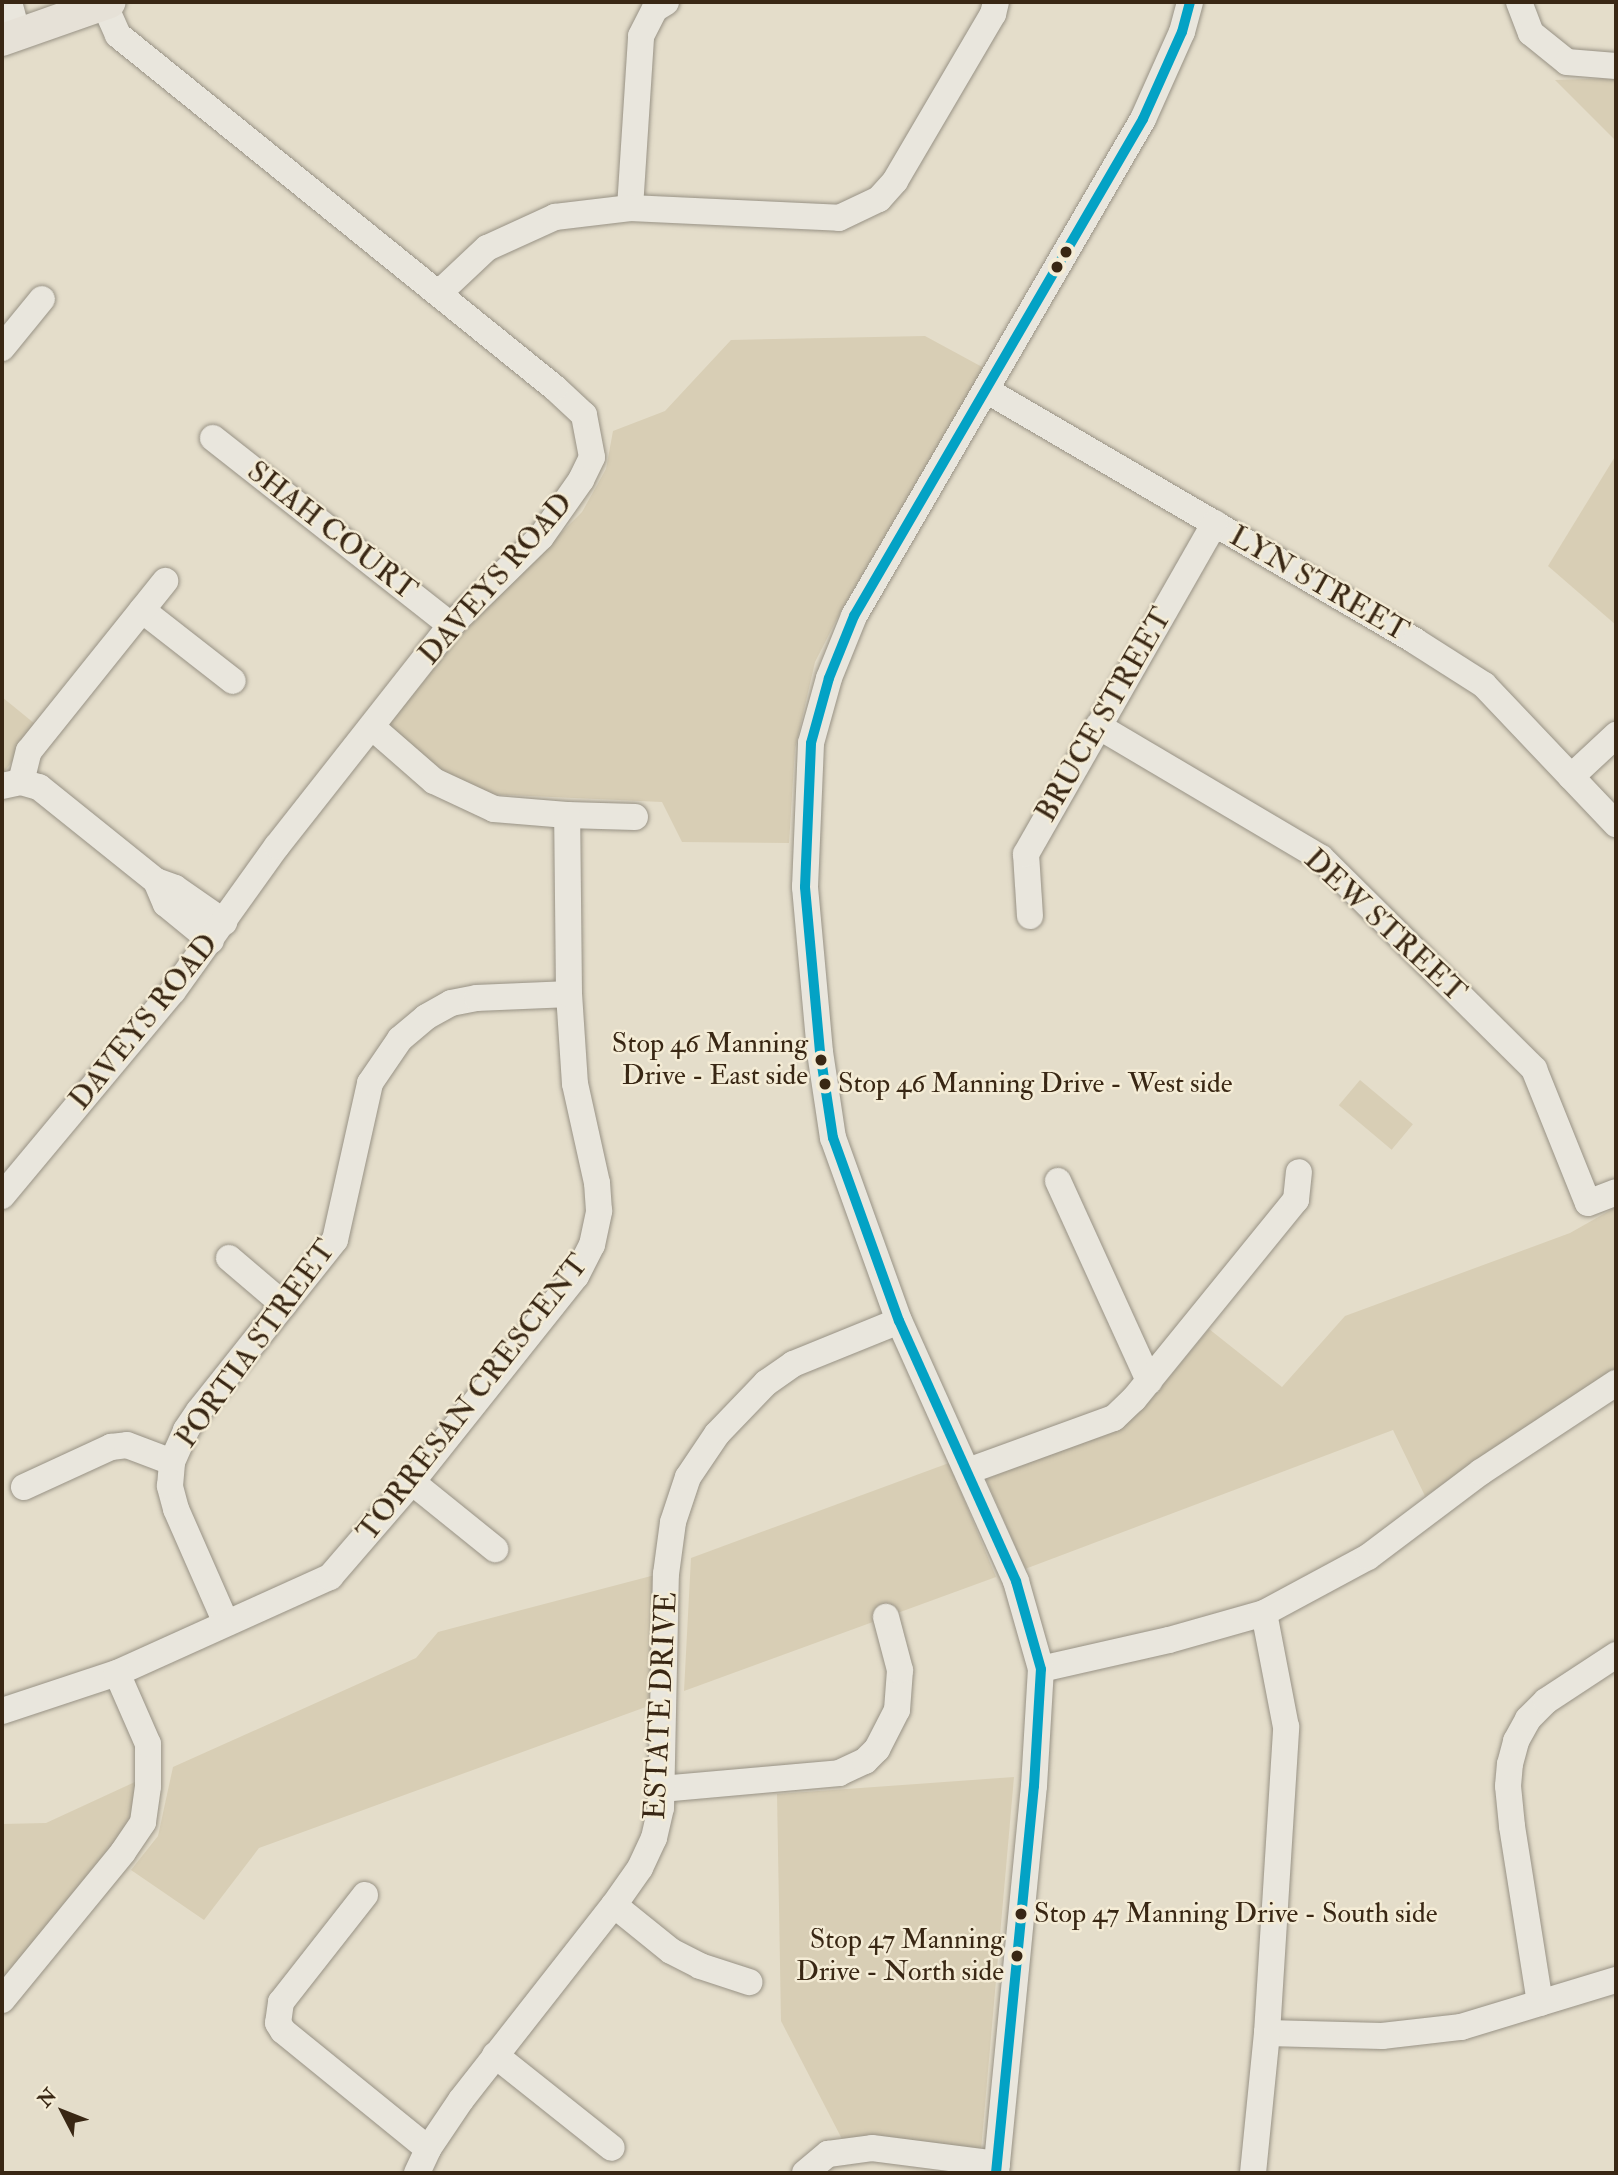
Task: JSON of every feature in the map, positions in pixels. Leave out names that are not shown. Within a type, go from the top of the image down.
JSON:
[{"type":"main road","points":[[10,38],[107,3]]},
{"type":"street","points":[[9,2],[10,38]]},
{"type":"street","points":[[630,208],[641,36],[655,9],[666,2]]},
{"type":"street","points":[[439,293],[487,248],[555,217],[630,208],[839,218],[879,199],[895,181],[993,14],[996,2]]},
{"type":"street","points":[[805,2173],[828,2154],[872,2148],[996,2169],[1034,1786],[1041,1669],[1016,1581],[899,1321],[831,1125],[820,1052],[805,887],[811,743],[829,678],[854,616],[1143,118],[1182,32],[1190,2]]},
{"type":"street","points":[[1519,2],[1531,33],[1567,62],[1616,66]]},
{"type":"street","name":"DAVEYS ROAD","points":[[2,1196],[217,932],[277,846],[451,625],[541,537],[581,480],[592,457],[584,415],[439,293],[118,35],[107,3]]},
{"type":"street","points":[[2,348],[42,299]]},
{"type":"street","name":"LYN STREET","points":[[986,390],[1415,641],[1484,685],[1616,824]]},
{"type":"street","name":"SHAH COURT","points":[[213,438],[451,625]]},
{"type":"street","name":"BRUCE STREET","points":[[1030,916],[1026,854],[1215,523]]},
{"type":"street","points":[[165,581],[29,751],[11,784],[39,787],[156,881],[175,888],[217,932]]},
{"type":"street","points":[[142,610],[233,681]]},
{"type":"street","name":"DEW STREET","points":[[1098,726],[1321,858],[1534,1069],[1588,1203],[1616,1192]]},
{"type":"street","points":[[372,727],[434,781],[494,809],[567,816],[635,817]]},
{"type":"street","points":[[1571,777],[1616,736]]},
{"type":"street","name":"TORRESAN CRESCENT","points":[[2,1711],[117,1673],[330,1577],[412,1482],[576,1276],[592,1245],[599,1211],[597,1183],[575,1084],[569,994],[567,816]]},
{"type":"street","name":"PORTIA STREET","points":[[226,1623],[176,1509],[170,1486],[172,1462],[186,1430],[199,1411],[335,1240],[369,1083],[400,1039],[426,1017],[451,1003],[477,998],[569,994]]},
{"type":"street","points":[[968,1471],[1114,1418],[1149,1381],[1296,1200],[1299,1172]]},
{"type":"street","points":[[1058,1181],[1149,1381]]},
{"type":"street","points":[[229,1258],[284,1305]]},
{"type":"street","name":"ESTATE DRIVE","points":[[417,2173],[428,2149],[495,2055],[614,1905],[640,1868],[654,1838],[661,1790],[666,1574],[673,1522],[688,1477],[717,1434],[766,1383],[793,1364],[899,1321]]},
{"type":"street","points":[[1041,1669],[1170,1640],[1264,1613],[1368,1557],[1481,1472],[1616,1383]]},
{"type":"street","points":[[24,1487],[111,1447],[127,1445],[172,1462]]},
{"type":"street","points":[[412,1482],[495,1549]]},
{"type":"street","points":[[1253,2173],[1267,2033],[1286,1727],[1264,1613]]},
{"type":"street","points":[[661,1790],[839,1773],[865,1761],[877,1749],[897,1710],[900,1671],[886,1617]]},
{"type":"street","points":[[1540,2003],[1512,1826],[1508,1786],[1510,1764],[1516,1741],[1528,1719],[1546,1701],[1616,1655]]},
{"type":"street","points":[[2,2000],[123,1852],[143,1822],[148,1786],[148,1744],[117,1673]]},
{"type":"street","points":[[365,1895],[281,2002],[278,2023],[283,2031],[428,2149]]},
{"type":"street","points":[[614,1905],[671,1951],[700,1966],[749,1982]]},
{"type":"street","points":[[1267,2033],[1382,2036],[1461,2027],[1616,1980]]},
{"type":"street","points":[[495,2055],[612,2148]]},
{"type":"shaded area","points":[[1616,78],[1616,141],[1555,80]]},
{"type":"shaded area","points":[[925,336],[984,368],[842,609],[815,662],[795,749],[789,843],[682,842],[662,802],[485,794],[445,772],[387,727],[469,625],[582,512],[606,469],[613,431],[665,411],[731,340]]},
{"type":"shaded area","points":[[1616,455],[1616,625],[1548,566]]},
{"type":"shaded area","points":[[2,697],[40,728],[2,774]]},
{"type":"shaded area","points":[[1360,1080],[1413,1124],[1392,1150],[1339,1105]]},
{"type":"shaded area","points":[[1616,1207],[1616,1374],[1425,1496],[1393,1430],[1025,1569],[986,1479],[1117,1429],[1142,1410],[1209,1329],[1282,1387],[1345,1316],[1570,1233]]},
{"type":"shaded area","points":[[949,1463],[996,1577],[684,1691],[691,1558]]},
{"type":"shaded area","points":[[655,1575],[654,1704],[259,1848],[204,1920],[131,1870],[158,1836],[173,1767],[416,1658],[438,1632]]},
{"type":"shaded area","points":[[1014,1777],[981,2150],[842,2139],[781,2021],[777,1794]]},
{"type":"shaded area","points":[[137,1781],[133,1823],[2,1983],[2,1824],[46,1823]]},
{"type":"transit line","points":[[996,2173],[1034,1786],[1041,1669],[1016,1581],[899,1321],[833,1138],[820,1052],[805,887],[811,743],[829,678],[854,616],[1143,119],[1182,32],[1190,2]]},
{"type":"place","name":"Stop 46 Manning Drive - East side","points":[[821,1060]]},
{"type":"place","name":"Stop 46 Manning Drive - West side","points":[[825,1084]]},
{"type":"place","name":"Stop 47 Manning Drive - South side","points":[[1021,1914]]},
{"type":"place","name":"Stop 47 Manning Drive - North side","points":[[1017,1956]]}]
